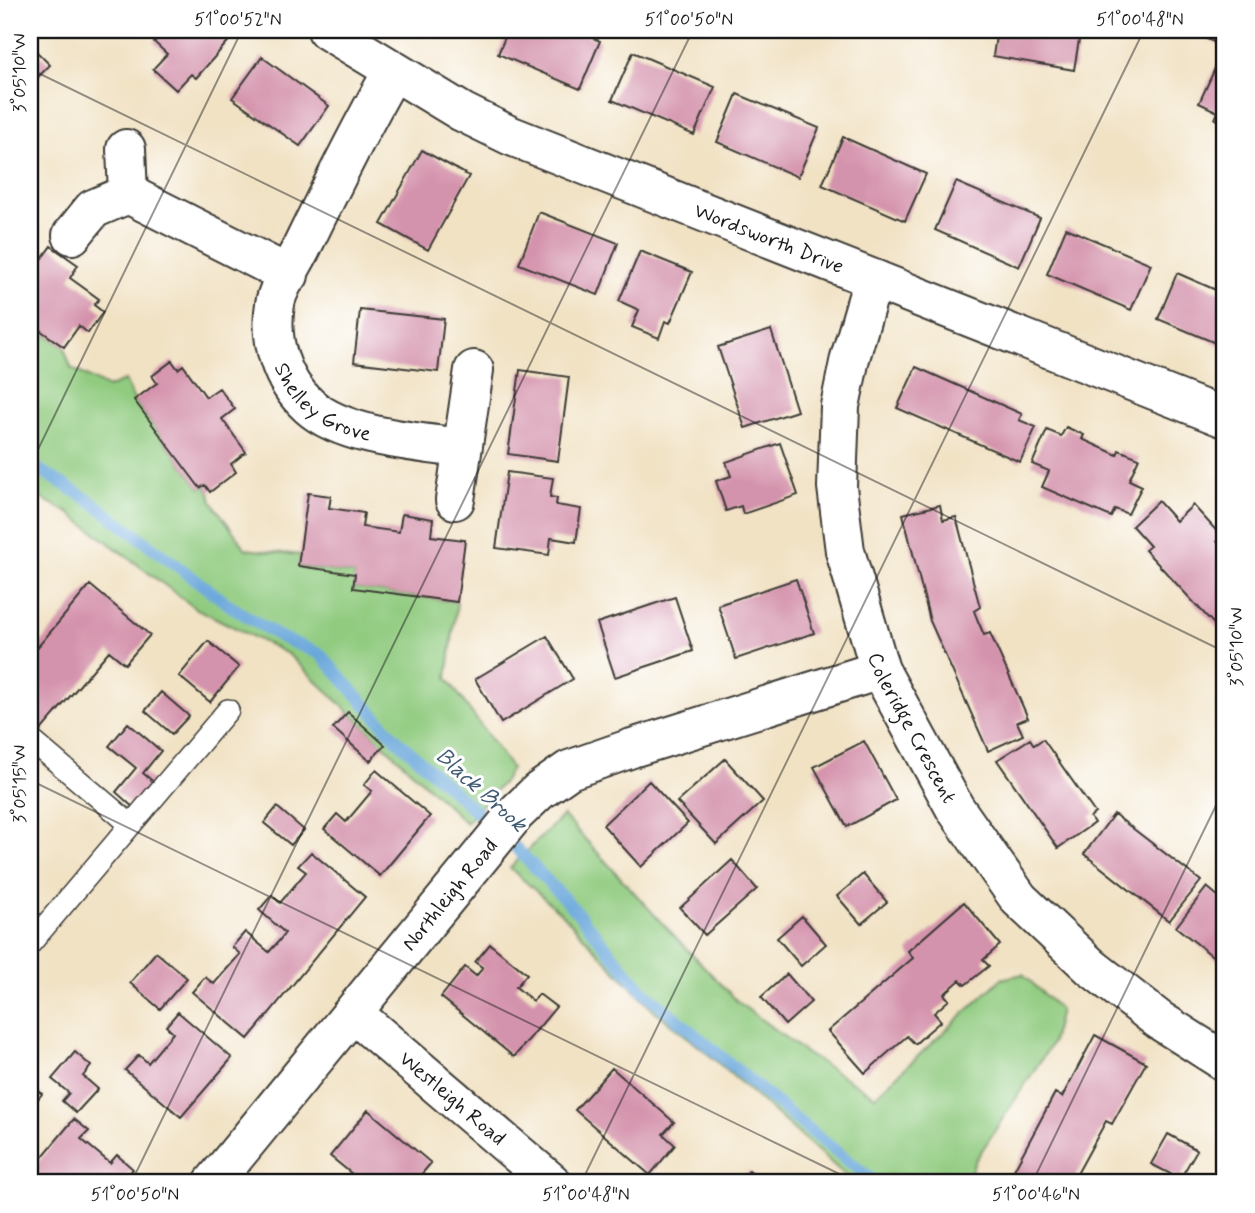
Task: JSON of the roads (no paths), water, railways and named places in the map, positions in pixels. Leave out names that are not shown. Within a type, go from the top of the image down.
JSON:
[{"type":"street","name":"Wordsworth Drive","points":[[327,30],[462,112],[509,135],[1225,418]]},
{"type":"street","name":"Shelley Grove","points":[[393,71],[363,123],[275,301],[273,335],[285,378],[309,407],[346,427],[376,436],[461,448]]},
{"type":"street","points":[[126,149],[128,194]]},
{"type":"street","points":[[72,235],[93,209],[128,194],[289,275]]},
{"type":"street","name":"Coleridge Crescent","points":[[876,280],[867,300],[850,358],[840,406],[837,487],[845,551],[880,670],[954,808],[1019,899],[1091,967],[1158,1020],[1225,1062]]},
{"type":"street","points":[[455,500],[474,370]]},
{"type":"street","name":"Northleigh Road","points":[[213,1183],[516,814],[539,791],[569,771],[632,748],[880,670]]},
{"type":"street","name":"Westleigh Road","points":[[353,1013],[552,1183]]},
{"type":"lane","points":[[30,944],[228,710]]},
{"type":"lane","points":[[30,739],[131,825]]},
{"type":"waterway","name":"Black Brook","points":[[30,464],[89,500],[232,607],[280,637],[320,654],[396,739],[517,849],[576,911],[641,989],[876,1183]]}]
